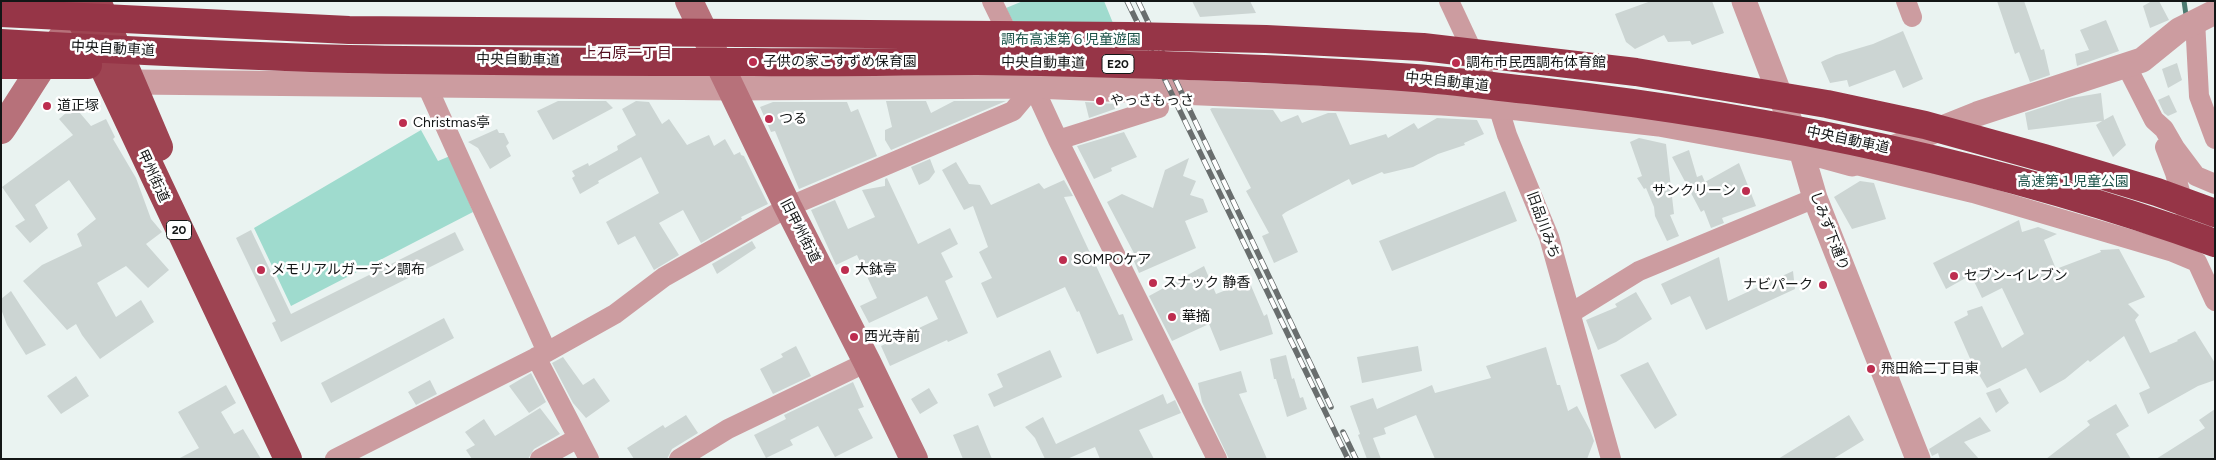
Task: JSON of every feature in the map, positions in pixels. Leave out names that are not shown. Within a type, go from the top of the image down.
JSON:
[{"type":"highway","points":[[6,1],[68,6],[196,23]]},
{"type":"highway","name":"甲州街道","points":[[85,5],[132,82],[169,171],[304,459]]},
{"type":"highway","name":"甲州街道","points":[[85,5],[288,459]]},
{"type":"highway","name":"中央自動車道","points":[[1,13],[349,30],[543,33],[772,32],[1129,36],[1266,39],[1423,47],[1636,72],[1828,104],[1925,125],[2044,158],[2157,192],[2215,212]]},
{"type":"highway","name":"中央自動車道","points":[[1,43],[140,51],[347,59],[760,62],[976,61],[1253,68],[1420,78],[1632,102],[1821,134],[1928,157],[2036,185],[2150,219],[2206,252]]},
{"type":"highway","points":[[1,65],[202,65],[347,59]]},
{"type":"main road","name":"旧甲州街道","points":[[689,1],[788,207],[914,459]]},
{"type":"main road","points":[[1,130],[85,5]]},
{"type":"street","points":[[992,1],[1058,140],[1217,459]]},
{"type":"street","name":"旧品川みち","points":[[1449,1],[1498,106],[1507,135],[1550,237],[1611,459]]},
{"type":"street","name":"しみず下通り","points":[[1744,1],[1801,150],[1815,198],[1918,459]]},
{"type":"street","points":[[1852,164],[1977,114],[2127,67],[2142,60],[2179,30],[2205,16]]},
{"type":"street","points":[[2205,16],[2199,96],[2215,139]]},
{"type":"street","points":[[2127,67],[2154,120],[2206,252],[2215,301]]},
{"type":"street","points":[[132,82],[732,88],[1034,86],[1498,106],[1659,124],[1801,150],[1973,193],[2092,226],[2173,252],[2206,252]]},
{"type":"street","points":[[427,86],[541,355],[589,459]]},
{"type":"street","points":[[338,458],[541,355],[615,314],[664,277],[788,207],[1014,111],[1034,86]]},
{"type":"street","points":[[1058,140],[1159,108]]},
{"type":"street","points":[[2154,120],[2164,129],[2175,148],[2196,176],[2215,184]]},
{"type":"street","points":[[1571,313],[1639,271],[1815,198]]},
{"type":"street","points":[[678,459],[728,429],[867,362]]},
{"type":"street","points":[[540,459],[578,438]]},
{"type":"green space","name":"調布高速第６児童遊園","points":[[1023,1],[1104,1],[1135,77],[1042,78],[1006,8]]},
{"type":"green space","points":[[421,130],[438,161],[450,156],[473,212],[291,306],[254,228]]},
{"type":"building","points":[[1192,1],[1250,1],[1256,13],[1200,17]]},
{"type":"building","points":[[1651,1],[1712,1],[1724,33],[1692,45],[1690,41],[1668,42],[1664,35],[1635,49],[1626,42],[1615,14]]},
{"type":"building","points":[[1997,1],[2024,1],[2041,50],[2044,49],[2050,75],[2030,82],[2019,52],[2015,54]]},
{"type":"building","points":[[2152,1],[2159,1],[2169,20],[2150,28],[2143,6]]},
{"type":"building","points":[[2106,20],[2119,51],[2077,66],[2075,54],[2089,50],[2080,30]]},
{"type":"building","points":[[1903,31],[1923,79],[1903,88],[1895,70],[1849,87],[1847,80],[1830,83],[1821,62],[1836,55],[1873,44]]},
{"type":"building","points":[[2177,63],[2182,80],[2168,88],[2162,69]]},
{"type":"building","points":[[2101,93],[2104,120],[2113,115],[2126,145],[2113,157],[2096,125],[2102,121],[2028,130],[2025,113],[2071,98]]},
{"type":"building","points":[[2169,95],[2177,112],[2168,116],[2164,113],[2158,100]]},
{"type":"building","points":[[558,101],[606,101],[613,108],[553,140],[537,111]]},
{"type":"building","points":[[636,101],[649,102],[662,124],[669,119],[687,145],[709,135],[714,146],[725,139],[734,155],[740,152],[744,156],[768,204],[741,217],[742,219],[701,243],[683,210],[659,223],[679,255],[654,270],[635,236],[618,245],[606,222],[659,193],[641,157],[598,181],[599,183],[580,194],[572,178],[575,176],[572,171],[588,163],[589,166],[618,150],[617,146],[636,135],[622,109]]},
{"type":"building","points":[[886,101],[926,101],[931,113],[954,101],[1006,101],[891,150],[885,140],[885,130],[892,127]]},
{"type":"building","points":[[773,102],[847,102],[851,112],[858,109],[877,156],[799,189],[775,131],[771,132],[760,107]]},
{"type":"building","points":[[1085,102],[1115,104],[1115,109],[1089,118]]},
{"type":"building","points":[[74,106],[91,126],[106,119],[115,137],[113,139],[136,178],[151,219],[162,232],[146,244],[169,270],[148,288],[126,266],[97,283],[116,317],[141,300],[154,322],[100,359],[76,324],[67,330],[23,281],[42,265],[82,246],[77,234],[96,219],[69,180],[35,205],[48,228],[30,243],[15,226],[25,220],[2,187],[73,135],[59,119]]},
{"type":"building","points":[[1210,109],[1273,110],[1281,122],[1298,115],[1302,123],[1328,113],[1336,113],[1350,145],[1386,134],[1388,138],[1414,123],[1418,129],[1437,118],[1477,120],[1484,134],[1464,143],[1465,145],[1438,154],[1413,167],[1384,174],[1382,172],[1352,185],[1349,179],[1286,212],[1282,215],[1298,252],[1274,263],[1262,236],[1269,233],[1246,191],[1251,188]]},
{"type":"building","points":[[497,129],[499,133],[504,133],[509,143],[506,146],[511,156],[490,169],[478,148],[468,142]]},
{"type":"building","points":[[1124,132],[1137,157],[1111,168],[1112,171],[1094,179],[1077,146]]},
{"type":"building","points":[[1639,138],[1666,144],[1674,214],[1670,215],[1679,236],[1667,241],[1655,216],[1654,207],[1646,188],[1644,189],[1637,178],[1642,176],[1630,142]]},
{"type":"building","points":[[1689,150],[1697,177],[1702,175],[1705,182],[1739,163],[1756,206],[1722,218],[1724,223],[1711,228],[1704,210],[1701,212],[1672,157]]},
{"type":"building","points":[[1189,158],[1183,176],[1196,181],[1190,195],[1203,199],[1208,212],[1185,221],[1196,248],[1139,273],[1134,261],[1137,259],[1107,202],[1122,194],[1153,208],[1165,170]]},
{"type":"building","points":[[930,159],[935,172],[929,180],[919,185],[911,167]]},
{"type":"building","points":[[956,162],[969,184],[980,185],[991,205],[1039,183],[1044,189],[1064,180],[1073,196],[1064,197],[1119,315],[1123,314],[1133,340],[1097,354],[1079,311],[1077,312],[1065,287],[997,318],[981,283],[992,278],[979,252],[988,247],[973,206],[964,210],[942,170]]},
{"type":"building","points":[[887,178],[918,244],[950,228],[958,244],[941,253],[953,277],[945,281],[968,333],[948,342],[947,340],[890,366],[881,346],[938,319],[927,296],[869,323],[860,306],[877,298],[857,255],[836,265],[811,210],[835,200],[848,229],[875,217],[862,190],[885,186],[885,179]]},
{"type":"building","points":[[1860,181],[1874,183],[1886,219],[1852,229],[1834,197]]},
{"type":"building","points":[[1505,191],[1517,221],[1392,271],[1379,241]]},
{"type":"building","points":[[2019,220],[2022,232],[2038,227],[2057,234],[2044,240],[2056,269],[2101,252],[2100,250],[2119,249],[2145,297],[2128,304],[2139,315],[2135,320],[2150,353],[2178,341],[2195,331],[2215,363],[2215,380],[2198,386],[2148,414],[2139,393],[2150,388],[2124,336],[2090,362],[2088,360],[2065,379],[2040,393],[2026,368],[1987,388],[1972,363],[1954,322],[1968,315],[1967,311],[1982,306],[2002,348],[2024,334],[2002,288],[1982,298],[1971,275],[1946,289],[1933,263]]},
{"type":"building","points":[[251,230],[291,314],[455,232],[464,250],[281,342],[272,323],[276,321],[236,238]]},
{"type":"building","points":[[752,241],[756,248],[717,274],[712,264]]},
{"type":"building","points":[[1719,257],[1728,301],[1793,271],[1795,289],[1706,330],[1690,296],[1671,305],[1661,284]]},
{"type":"building","points":[[1204,266],[1216,294],[1249,281],[1264,316],[1267,314],[1273,334],[1220,351],[1209,324],[1172,341],[1149,296]]},
{"type":"building","points":[[11,291],[46,345],[26,355],[7,325],[1,309],[1,299]]},
{"type":"building","points":[[1636,292],[1652,319],[1616,342],[1598,350],[1586,320],[1617,307],[1615,304]]},
{"type":"building","points":[[444,318],[454,338],[331,403],[321,383]]},
{"type":"building","points":[[796,346],[811,376],[773,394],[760,369],[783,357],[781,354]]},
{"type":"building","points":[[1418,346],[1422,371],[1362,383],[1357,357]]},
{"type":"building","points":[[1546,347],[1557,385],[1560,385],[1568,411],[1577,406],[1590,430],[1594,441],[1587,459],[1435,459],[1416,415],[1384,428],[1386,434],[1373,438],[1381,459],[1367,459],[1350,406],[1373,398],[1377,409],[1432,385],[1435,393],[1491,378],[1486,366]]},
{"type":"building","points":[[1050,350],[1062,377],[994,407],[988,394],[1003,387],[997,374]]},
{"type":"building","points":[[1286,355],[1292,379],[1294,378],[1300,398],[1303,397],[1307,409],[1287,417],[1276,379],[1274,379],[1270,359]]},
{"type":"building","points":[[563,357],[583,385],[594,378],[610,401],[586,418],[573,403],[552,363]]},
{"type":"building","points":[[1648,362],[1677,415],[1655,429],[1620,375]]},
{"type":"building","points":[[1241,371],[1247,392],[1239,394],[1267,459],[1229,459],[1202,402],[1198,383]]},
{"type":"building","points":[[531,373],[546,402],[529,413],[509,386]]},
{"type":"building","points":[[76,376],[89,396],[61,414],[47,396]]},
{"type":"building","points":[[430,380],[437,394],[416,405],[408,392]]},
{"type":"building","points":[[853,382],[864,407],[858,409],[873,438],[835,457],[818,426],[790,440],[793,445],[766,458],[754,435],[786,419],[784,415]]},
{"type":"building","points":[[226,385],[236,403],[221,412],[234,434],[243,429],[261,459],[178,459],[199,448],[178,412]]},
{"type":"building","points":[[929,388],[938,403],[920,414],[911,399]]},
{"type":"building","points":[[2000,388],[2009,403],[1996,413],[1986,393]]},
{"type":"building","points":[[1163,394],[1167,404],[1175,400],[1181,413],[1139,430],[1154,459],[1100,459],[1095,447],[1067,459],[1045,459],[1035,438],[1025,427],[1043,417],[1056,444]]},
{"type":"building","points":[[2116,404],[2129,426],[2116,434],[2131,459],[2046,459],[2090,425],[2087,421]]},
{"type":"building","points":[[540,408],[560,434],[534,449],[528,459],[472,459],[466,450],[475,445],[465,432],[484,419],[495,436]]},
{"type":"building","points":[[2215,409],[2215,459],[2156,459],[2205,428],[2199,420]]},
{"type":"building","points":[[686,415],[698,433],[672,449],[667,459],[634,459],[627,448],[663,425],[665,428]]},
{"type":"building","points":[[1849,415],[1864,440],[1833,459],[1778,459]]},
{"type":"building","points":[[1980,417],[1991,431],[1964,442],[1979,459],[1940,459],[1938,453],[1932,456],[1929,449]]},
{"type":"building","points":[[978,425],[992,459],[963,459],[953,435]]},
{"type":"waterway","points":[[2184,1],[2186,15]]},
{"type":"railway","points":[[1127,1],[1348,459]]},
{"type":"railway","points":[[1138,1],[1331,407]]},
{"type":"railway","points":[[1343,432],[1356,459]]},
{"type":"place","name":"子供の家こすずめ保育園","points":[[753,62]]},
{"type":"place","name":"調布市民西調布体育館","points":[[1456,63]]},
{"type":"place","name":"やっさもっさ","points":[[1100,101]]},
{"type":"place","name":"道正塚","points":[[47,106]]},
{"type":"place","name":"つる","points":[[769,119]]},
{"type":"place","name":"Christmas亭","points":[[403,123]]},
{"type":"place","name":"サンクリーン","points":[[1746,191]]},
{"type":"place","name":"SOMPOケア","points":[[1063,260]]},
{"type":"place","name":"メモリアルガーデン調布","points":[[261,270]]},
{"type":"place","name":"大鉢亭","points":[[845,270]]},
{"type":"place","name":"セブン-イレブン","points":[[1954,276]]},
{"type":"place","name":"スナック 静香","points":[[1153,283]]},
{"type":"place","name":"ナビパーク","points":[[1823,285]]},
{"type":"place","name":"華摘","points":[[1172,317]]},
{"type":"place","name":"西光寺前","points":[[854,337]]},
{"type":"place","name":"飛田給二丁目東","points":[[1871,369]]},
{"type":"district","name":"上石原一丁目","points":[[627,54]]},
{"type":"park label","name":"高速第１児童公園","points":[[2073,182]]}]
